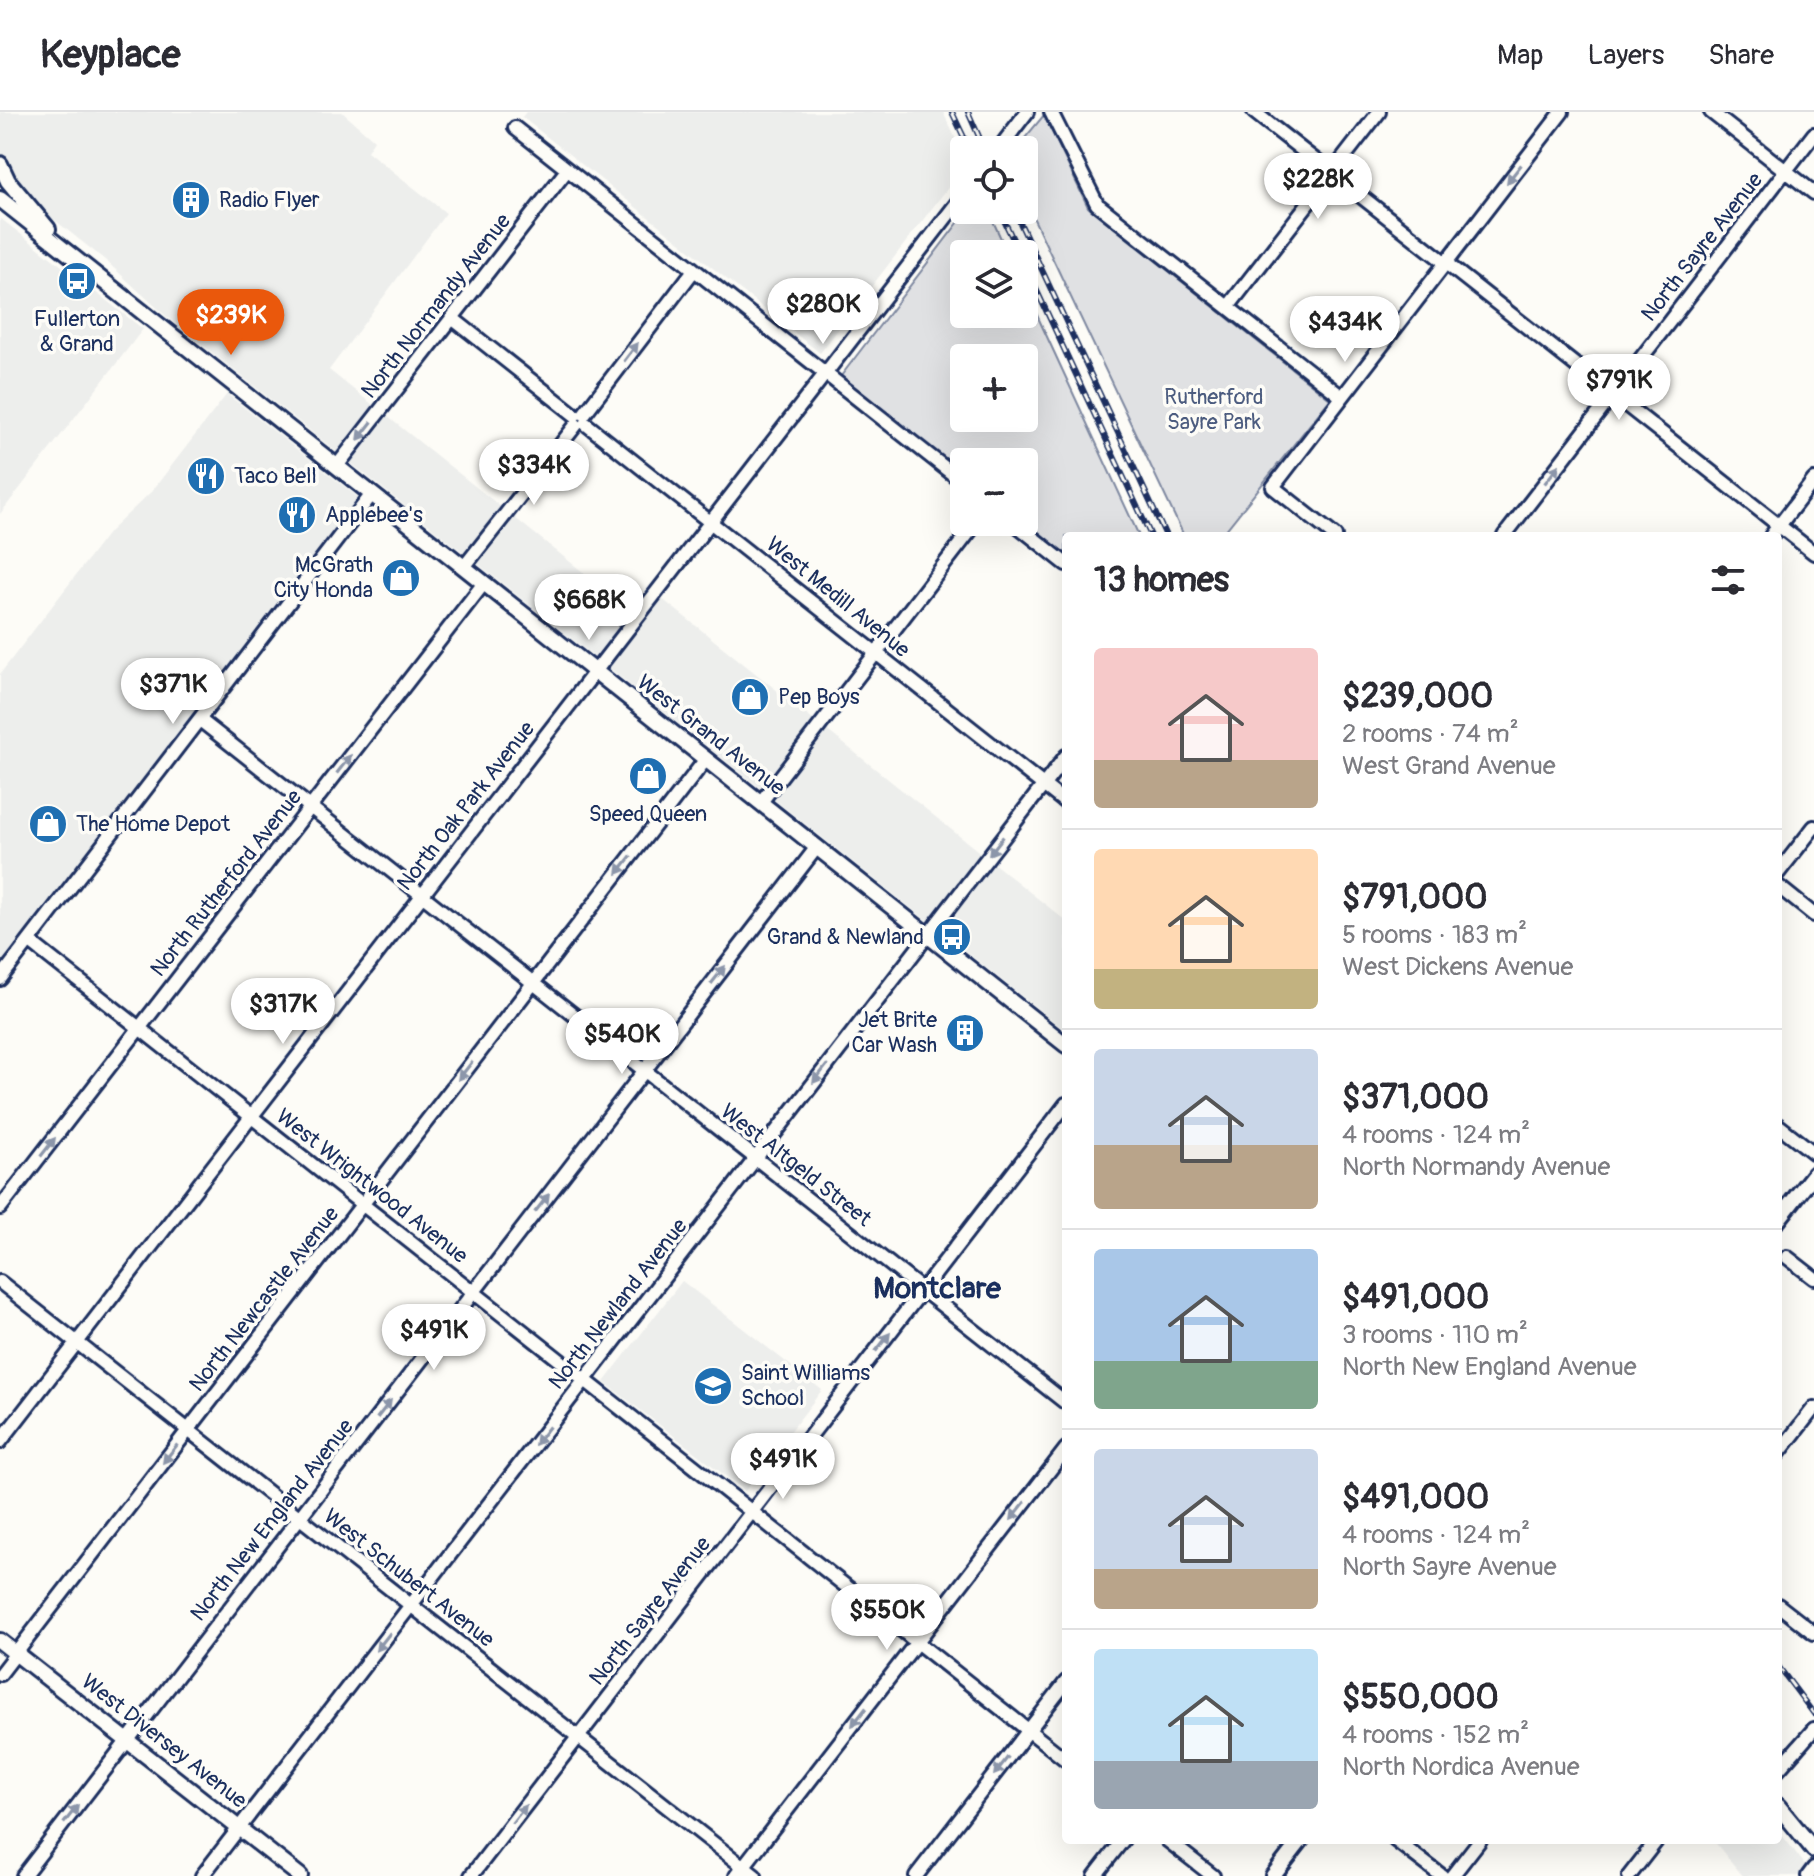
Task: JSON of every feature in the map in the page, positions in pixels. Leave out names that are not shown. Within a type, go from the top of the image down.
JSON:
[{"type":"main road","name":"West Grand Avenue","points":[[0,164],[8,181],[66,251]]},
{"type":"main road","name":"West Grand Avenue","points":[[0,199],[1062,1042]]},
{"type":"main road","points":[[1782,1215],[1814,1174]]},
{"type":"main road","name":"West Diversey Avenue","points":[[0,1641],[300,1876]]},
{"type":"main road","points":[[1782,1811],[1814,1850]]},
{"type":"main road","points":[[1273,1876],[1298,1844]]},
{"type":"street","points":[[1009,136],[1027,112]]},
{"type":"street","points":[[1051,112],[1097,204],[1342,397]]},
{"type":"street","points":[[1254,112],[1613,394],[1775,531],[1814,480]]},
{"type":"street","points":[[1228,307],[1379,112]]},
{"type":"street","points":[[1330,532],[1273,487],[1562,112]]},
{"type":"street","points":[[1711,112],[1814,193]]},
{"type":"street","points":[[515,128],[950,472]]},
{"type":"street","name":"North Sayre Avenue","points":[[1507,532],[1814,134]]},
{"type":"street","name":"North Normandy Avenue","points":[[337,466],[567,170]]},
{"type":"street","name":"North Oak Park Avenue","points":[[0,1442],[950,212]]},
{"type":"street","points":[[464,567],[694,270]]},
{"type":"street","name":"West Medill Avenue","points":[[452,318],[1062,800]]},
{"type":"street","points":[[0,979],[372,494]]},
{"type":"street","points":[[1782,535],[1814,553]]},
{"type":"street","points":[[761,802],[966,536]]},
{"type":"street","points":[[1031,536],[1062,561]]},
{"type":"street","name":"North Rutherford Avenue","points":[[0,1208],[484,583]]},
{"type":"street","name":"West Altgeld Street","points":[[200,720],[1062,1400]]},
{"type":"street","name":"North Newcastle Avenue","points":[[0,1674],[706,759]]},
{"type":"street","name":"North Newland Avenue","points":[[202,1876],[1062,761]]},
{"type":"street","points":[[1782,868],[1814,827]]},
{"type":"street","name":"North New England Avenue","points":[[23,1876],[817,847]]},
{"type":"street","points":[[1782,889],[1814,915]]},
{"type":"street","name":"West Wrightwood Avenue","points":[[29,941],[1062,1757]]},
{"type":"street","name":"North Sayre Avenue","points":[[471,1876],[1062,1109]]},
{"type":"street","points":[[1782,1128],[1814,1153]]},
{"type":"street","points":[[1787,1257],[1814,1278]]},
{"type":"street","name":"West Schubert Avenue","points":[[0,1282],[578,1737],[740,1871],[755,1876]]},
{"type":"street","points":[[1782,1449],[1814,1408]]},
{"type":"street","points":[[740,1871],[1062,1454]]},
{"type":"street","points":[[1782,1608],[1814,1633]]},
{"type":"street","points":[[916,1876],[1062,1687]]},
{"type":"street","points":[[1782,1765],[1814,1729]]},
{"type":"street","points":[[1095,1876],[1120,1844]]},
{"type":"street","points":[[1172,1844],[1213,1876]]},
{"type":"street","points":[[1400,1844],[1442,1876]]},
{"type":"street","points":[[1452,1876],[1477,1844]]},
{"type":"street","points":[[1629,1876],[1654,1844]]},
{"type":"street","points":[[1808,1876],[1814,1868]]},
{"type":"shaded area","points":[[0,112],[342,112],[374,140],[367,151],[446,213],[329,370],[633,612],[651,590],[1062,918],[1062,1028],[167,317],[105,260],[27,198],[0,158]]},
{"type":"shaded area","points":[[526,112],[943,112],[954,136],[950,136],[950,185],[820,353],[522,117]]},
{"type":"shaded area","points":[[0,218],[143,329],[0,514]]},
{"type":"shaded area","points":[[227,394],[360,499],[0,970],[0,674],[109,532],[152,491]]},
{"type":"shaded area","name":"Saint Williams School","points":[[682,1281],[822,1390],[745,1491],[604,1382]]},
{"type":"shaded area","points":[[1782,1835],[1814,1876],[1743,1876],[1716,1844],[1782,1844]]},
{"type":"green space","name":"Rutherford Sayre Park","points":[[1044,115],[1088,207],[1330,399],[1224,532],[1182,532],[1036,224],[1038,136],[1027,136]]},
{"type":"green space","name":"Rutherford Sayre Park","points":[[957,224],[994,224],[1002,240],[950,240],[950,328],[1038,328],[1038,317],[1137,532],[1062,532],[1062,553],[1038,533],[1038,448],[950,448],[950,463],[841,376]]},
{"type":"railway","points":[[952,112],[963,136]]},
{"type":"railway","points":[[968,112],[979,136]]},
{"type":"railway","points":[[1006,224],[1013,240]]},
{"type":"railway","points":[[1021,224],[1164,532]]},
{"type":"railway","points":[[1038,293],[1149,532]]},
{"type":"railway","points":[[1782,1671],[1814,1714]]},
{"type":"place","name":"Radio Flyer","points":[[191,200]]},
{"type":"place","name":"Fullerton & Grand","points":[[77,281]]},
{"type":"place","name":"Taco Bell","points":[[206,476]]},
{"type":"place","name":"Applebee's","points":[[297,515]]},
{"type":"place","name":"McGrath City Honda","points":[[401,578]]},
{"type":"place","name":"Pep Boys","points":[[750,697]]},
{"type":"place","name":"Speed Queen","points":[[648,776]]},
{"type":"place","name":"The Home Depot","points":[[48,824]]},
{"type":"place","name":"Grand & Newland","points":[[952,937]]},
{"type":"place","name":"Jet Brite Car Wash","points":[[965,1033]]},
{"type":"place","name":"Saint Williams School","points":[[713,1386]]},
{"type":"district","name":"Montclare","points":[[937,1288]]}]
